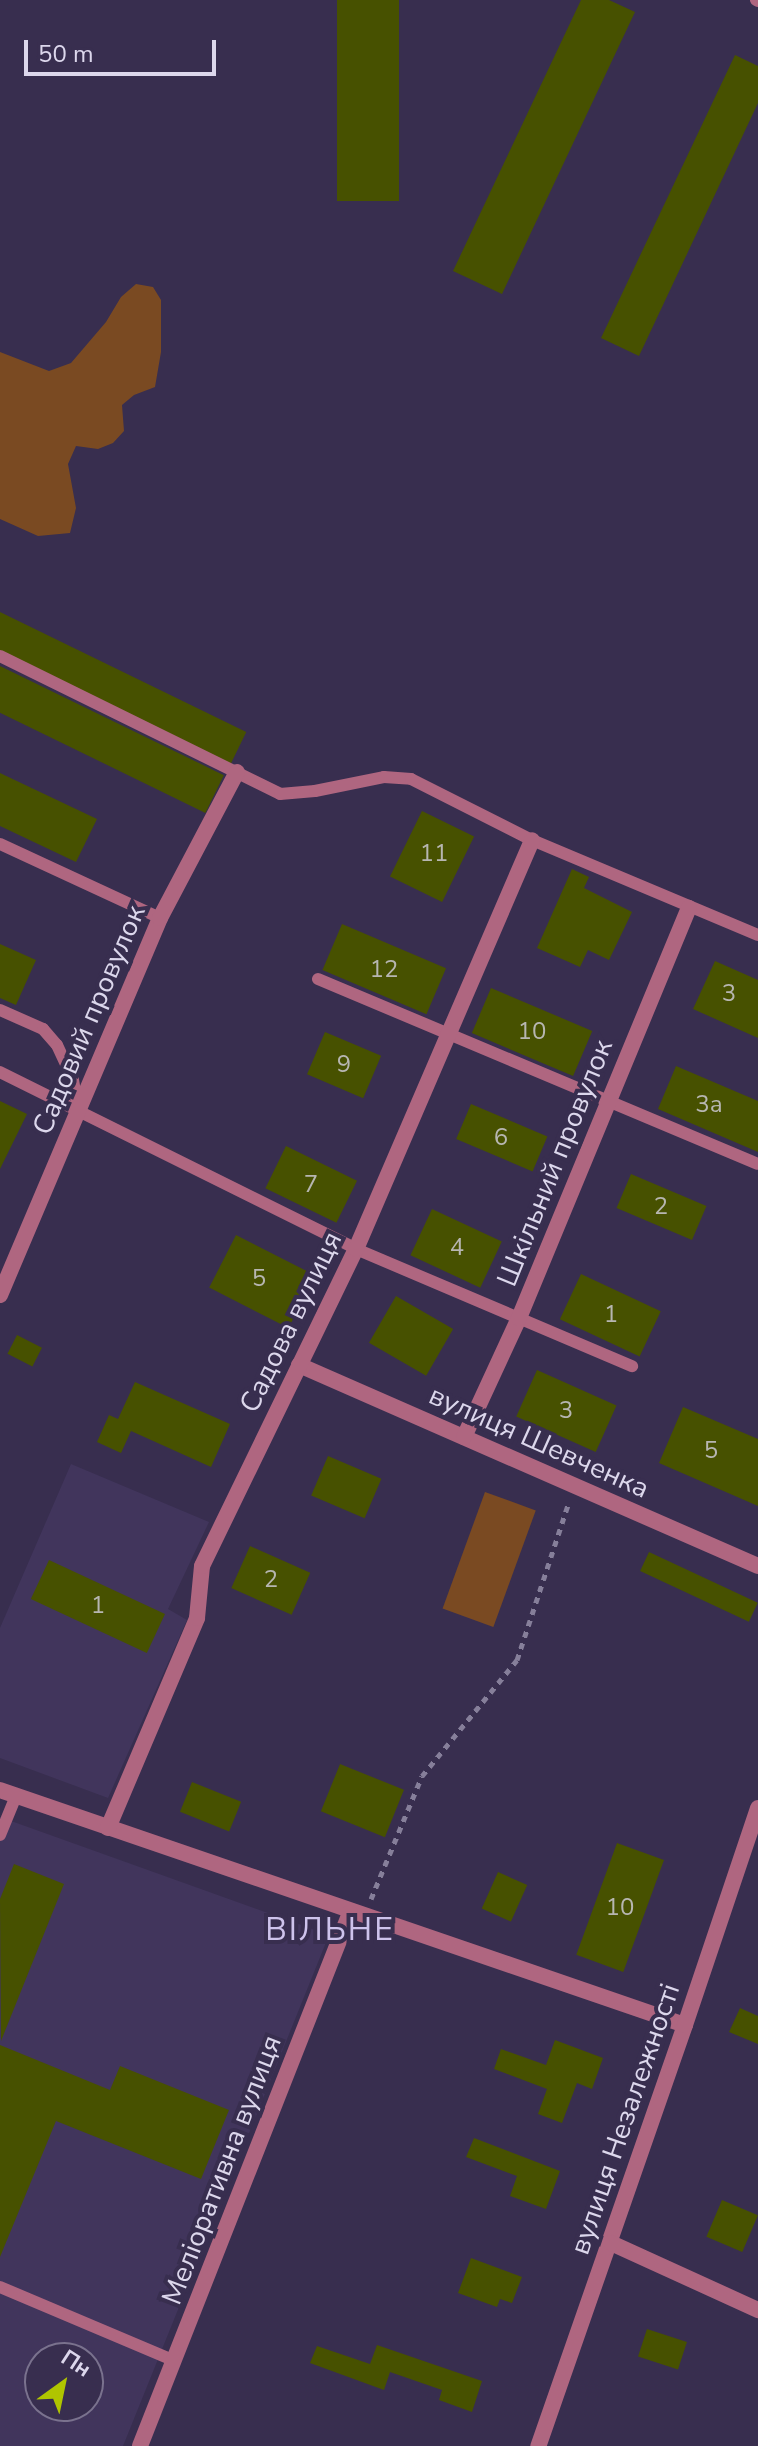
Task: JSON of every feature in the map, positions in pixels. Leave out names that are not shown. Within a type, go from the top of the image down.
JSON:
[{"type":"street","name":"Садовий провулок","points":[[0,1295],[160,918],[237,772]]},
{"type":"street","name":"Садова вулиця","points":[[108,1828],[197,1618],[202,1566],[356,1249],[532,840]]},
{"type":"street","name":"Шкільний провулок","points":[[464,1437],[519,1318],[689,908]]},
{"type":"street","name":"вулиця Шевченка","points":[[299,1365],[758,1566]]},
{"type":"street","points":[[8,1793],[685,2025]]},
{"type":"street","name":"вулиця Незалежності","points":[[538,2446],[611,2243],[758,1808]]},
{"type":"street","name":"Меліоративна вулиця","points":[[140,2446],[357,1915]]},
{"type":"street","points":[[611,2243],[758,2310]]},
{"type":"lane","points":[[0,656],[280,794],[315,791],[384,777],[411,779],[532,840],[758,935]]},
{"type":"lane","points":[[0,844],[160,918]]},
{"type":"lane","points":[[318,979],[758,1164]]},
{"type":"lane","points":[[0,1010],[43,1029],[57,1045],[73,1080],[78,1110]]},
{"type":"lane","points":[[0,1072],[356,1249],[632,1366]]},
{"type":"lane","points":[[0,1835],[8,1793]]},
{"type":"lane","points":[[0,2287],[175,2361]]},
{"type":"path","points":[[357,1915],[422,1776],[517,1660],[575,1486]]},
{"type":"shaded area","points":[[136,284],[153,287],[161,300],[161,352],[155,387],[134,395],[122,405],[124,431],[113,443],[98,449],[76,446],[68,464],[76,508],[70,533],[38,536],[0,519],[0,352],[49,371],[71,363],[106,322],[121,297]]},
{"type":"shaded area","points":[[71,1464],[209,1522],[168,1609],[187,1620],[108,1798],[0,1758],[0,1628]]},
{"type":"shaded area","points":[[485,1492],[536,1510],[493,1627],[443,1609]]},
{"type":"shaded area","points":[[0,1817],[329,1935],[123,2446],[0,2446]]},
{"type":"building","points":[[337,0],[399,0],[399,201],[337,201]]},
{"type":"building","points":[[581,0],[609,0],[635,12],[502,294],[453,271]]},
{"type":"building","points":[[735,55],[758,66],[758,103],[639,356],[601,338]]},
{"type":"building","points":[[0,612],[246,732],[231,764],[0,651]]},
{"type":"building","points":[[0,666],[224,775],[205,813],[0,713]]},
{"type":"building","points":[[0,773],[97,819],[76,862],[0,826]]},
{"type":"building","points":[[422,811],[474,836],[442,902],[390,877]]},
{"type":"building","points":[[572,869],[589,877],[584,888],[632,912],[609,960],[588,950],[580,967],[537,948]]},
{"type":"building","points":[[342,924],[446,968],[426,1014],[322,970]]},
{"type":"building","points":[[0,944],[36,960],[16,1005],[0,998]]},
{"type":"building","points":[[715,961],[758,980],[758,1038],[693,1009]]},
{"type":"building","points":[[491,988],[592,1031],[573,1076],[472,1033]]},
{"type":"building","points":[[325,1032],[381,1056],[363,1098],[307,1074]]},
{"type":"building","points":[[676,1066],[758,1101],[758,1152],[658,1109]]},
{"type":"building","points":[[0,1101],[27,1114],[0,1169]]},
{"type":"building","points":[[471,1104],[547,1136],[533,1171],[456,1139]]},
{"type":"building","points":[[286,1146],[357,1181],[336,1223],[265,1188]]},
{"type":"building","points":[[631,1174],[706,1206],[692,1240],[617,1208]]},
{"type":"building","points":[[432,1209],[502,1242],[480,1288],[410,1255]]},
{"type":"building","points":[[236,1235],[315,1275],[289,1328],[209,1288]]},
{"type":"building","points":[[581,1274],[661,1311],[640,1357],[560,1319]]},
{"type":"building","points":[[396,1296],[453,1329],[426,1376],[369,1343]]},
{"type":"building","points":[[17,1335],[42,1348],[32,1366],[7,1354]]},
{"type":"building","points":[[537,1370],[616,1405],[596,1452],[516,1417]]},
{"type":"building","points":[[135,1382],[230,1424],[211,1467],[131,1431],[121,1453],[97,1442],[109,1415],[118,1419]]},
{"type":"building","points":[[683,1407],[758,1439],[758,1506],[659,1463]]},
{"type":"building","points":[[328,1456],[381,1479],[365,1518],[311,1496]]},
{"type":"building","points":[[250,1546],[310,1573],[292,1615],[231,1588]]},
{"type":"building","points":[[649,1552],[758,1603],[749,1622],[640,1571]]},
{"type":"building","points":[[49,1560],[165,1614],[147,1653],[31,1599]]},
{"type":"building","points":[[340,1764],[404,1790],[385,1837],[321,1811]]},
{"type":"building","points":[[192,1782],[241,1802],[229,1832],[180,1812]]},
{"type":"building","points":[[617,1843],[664,1860],[623,1972],[576,1955]]},
{"type":"building","points":[[14,1864],[64,1884],[1,2041],[0,1899]]},
{"type":"building","points":[[498,1872],[527,1885],[511,1922],[482,1909]]},
{"type":"building","points":[[740,2008],[758,2016],[758,2044],[729,2032]]},
{"type":"building","points":[[555,2040],[603,2058],[592,2089],[577,2083],[562,2123],[538,2114],[547,2089],[494,2069],[501,2049],[546,2065]]},
{"type":"building","points":[[0,2045],[110,2090],[120,2066],[229,2110],[201,2179],[56,2121],[0,2257]]},
{"type":"building","points":[[474,2138],[560,2171],[546,2209],[510,2196],[517,2176],[466,2157]]},
{"type":"building","points":[[722,2200],[758,2215],[742,2252],[706,2237]]},
{"type":"building","points":[[471,2258],[522,2277],[512,2303],[500,2299],[497,2307],[458,2293]]},
{"type":"building","points":[[647,2329],[687,2342],[678,2370],[638,2357]]},
{"type":"building","points":[[377,2345],[482,2381],[472,2412],[439,2400],[442,2390],[390,2372],[384,2390],[310,2363],[317,2346],[370,2364]]},
{"type":"district","name":"ВІЛЬНЕ","points":[[330,1930]]}]
